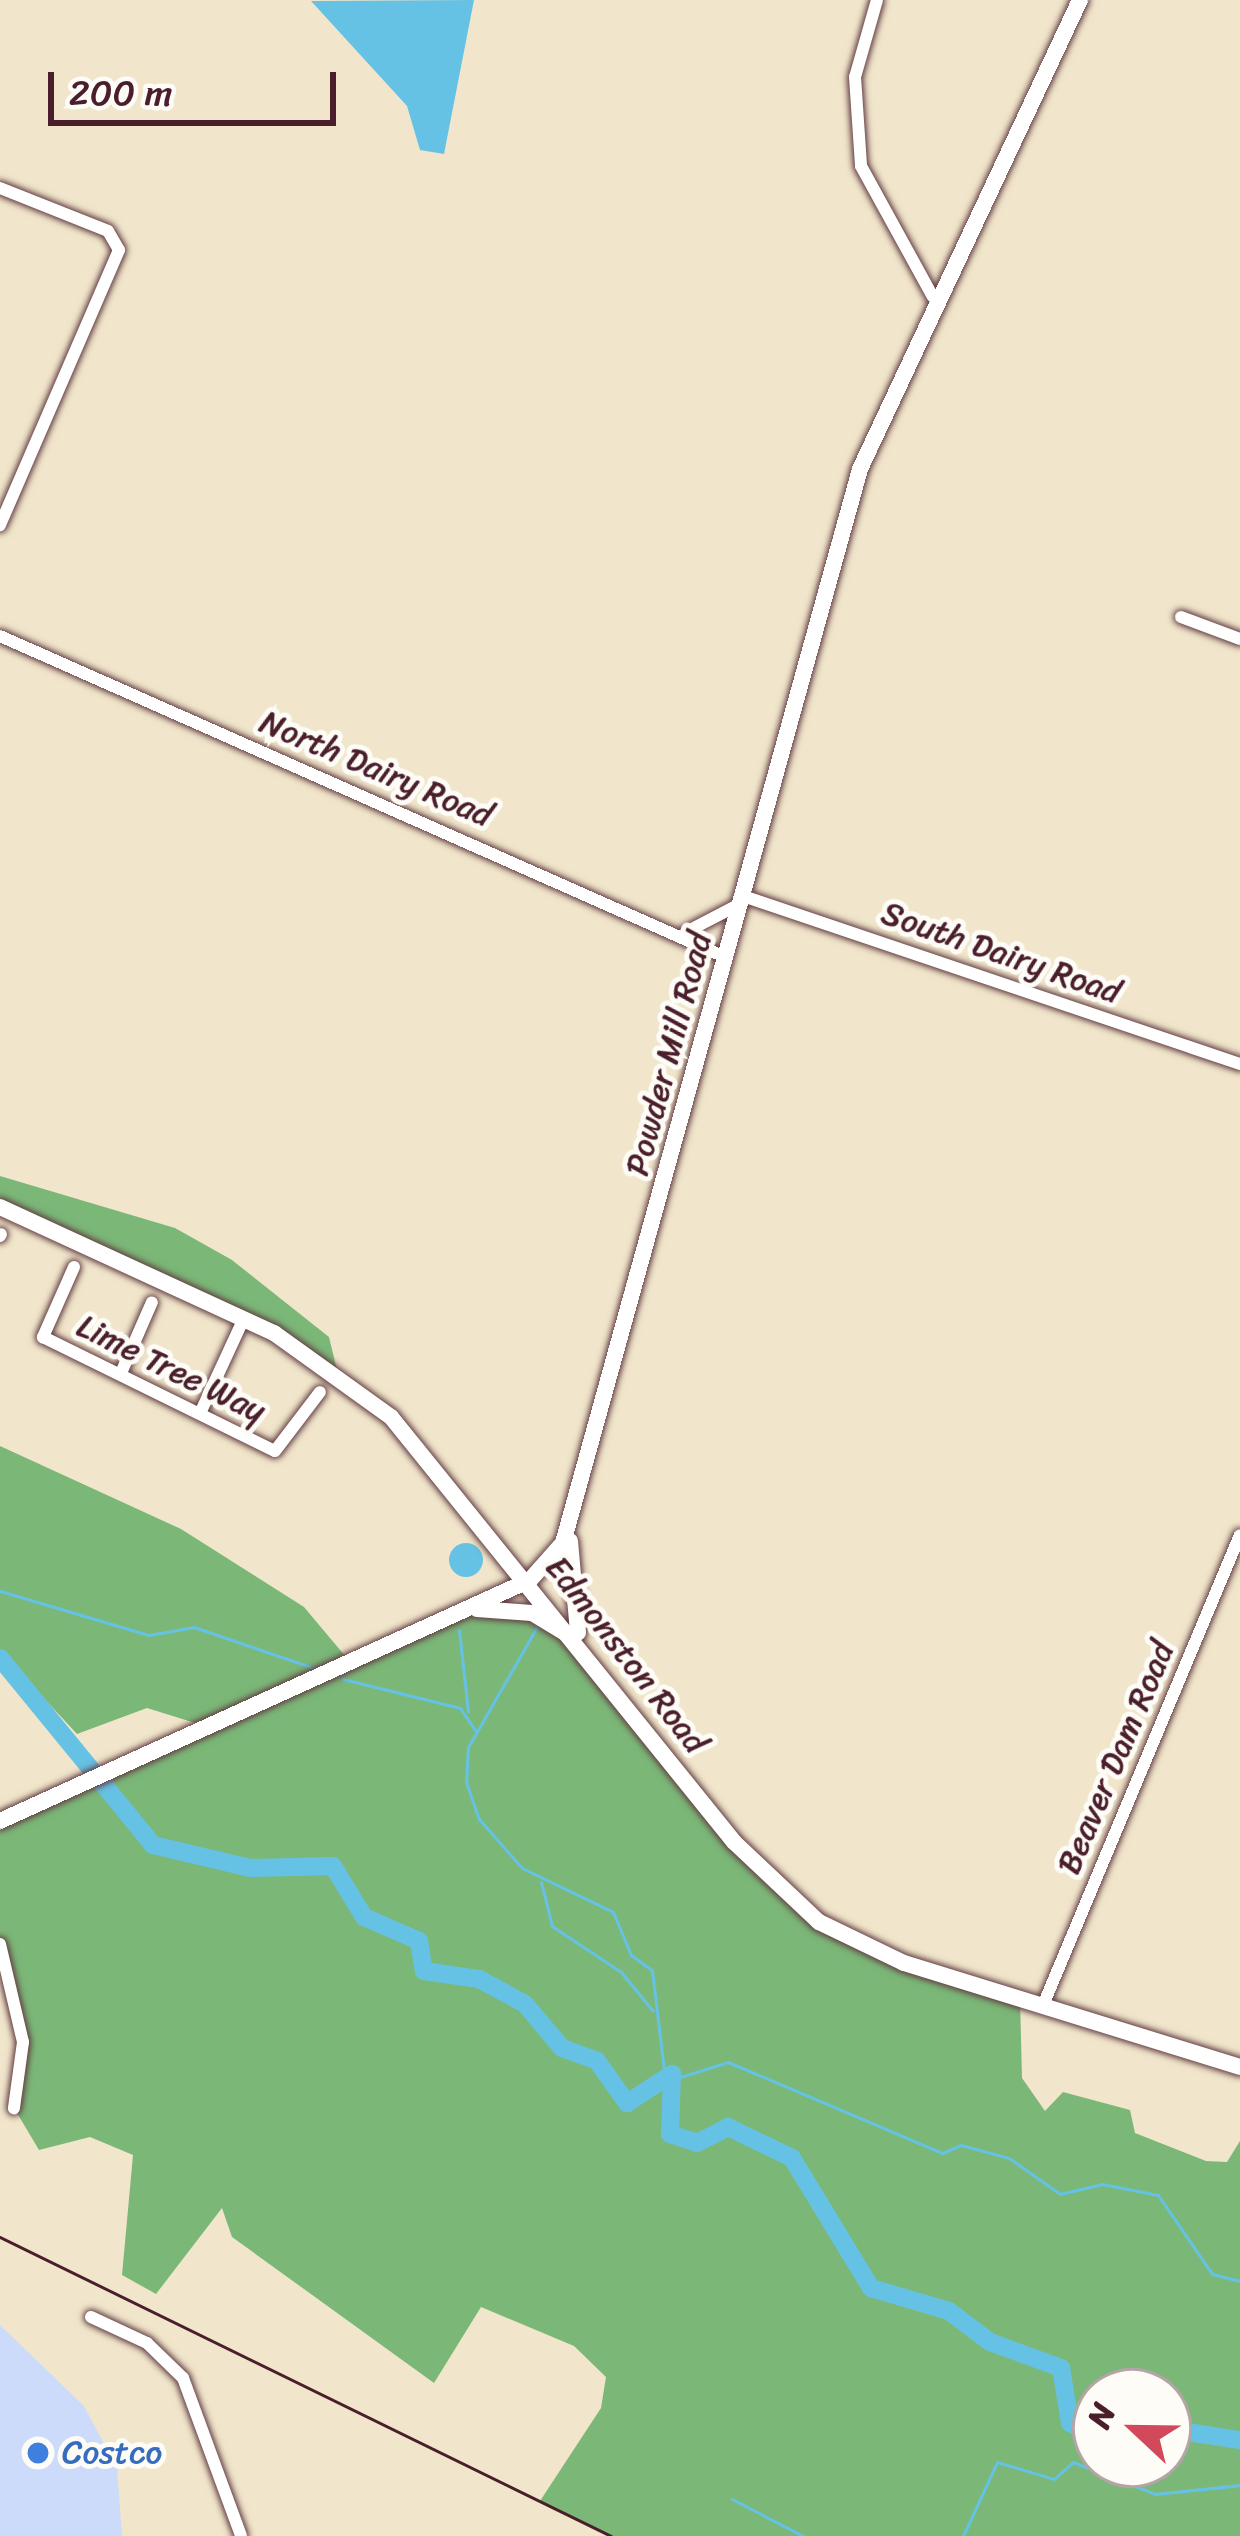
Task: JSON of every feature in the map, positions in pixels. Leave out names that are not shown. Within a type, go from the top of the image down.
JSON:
[{"type":"main road","name":"Powder Mill Road","points":[[0,1821],[530,1580],[574,1519],[850,502],[933,297],[1080,0]]},
{"type":"main road","name":"Edmonston Road","points":[[0,1207],[244,1318],[391,1417],[530,1580],[734,1842],[804,1910],[904,1963],[1240,2067]]},
{"type":"main road","points":[[574,1519],[566,1595],[582,1645]]},
{"type":"main road","points":[[470,1609],[532,1613],[582,1645]]},
{"type":"street","points":[[878,0],[856,66],[858,152],[885,227],[933,297]]},
{"type":"street","points":[[0,188],[108,231],[119,254],[0,525]]},
{"type":"street","points":[[1180,616],[1240,639]]},
{"type":"street","name":"North Dairy Road","points":[[0,636],[686,932],[727,958]]},
{"type":"street","points":[[686,932],[742,900]]},
{"type":"street","name":"South Dairy Road","points":[[742,900],[1240,1064]]},
{"type":"street","name":"Lime Tree Way","points":[[74,1267],[43,1337],[202,1409],[275,1451],[320,1392]]},
{"type":"street","points":[[121,1373],[152,1302]]},
{"type":"street","points":[[202,1409],[244,1318]]},
{"type":"street","name":"Beaver Dam Road","points":[[1044,2003],[1240,1535]]},
{"type":"street","points":[[0,1944],[22,2042],[14,2108]]},
{"type":"street","points":[[91,2317],[147,2343],[183,2378],[241,2536]]},
{"type":"shaded area","points":[[0,2325],[84,2406],[117,2468],[122,2536],[0,2536]]},
{"type":"green space","points":[[0,1176],[175,1228],[232,1260],[329,1337],[338,1374],[0,1207]]},
{"type":"green space","points":[[0,1446],[181,1529],[304,1607],[351,1663],[470,1609],[543,1617],[734,1842],[835,1932],[1020,1997],[1022,2078],[1045,2111],[1063,2092],[1130,2110],[1135,2133],[1206,2161],[1227,2162],[1240,2141],[1240,2536],[611,2536],[540,2501],[601,2408],[606,2377],[574,2346],[481,2307],[434,2383],[232,2237],[222,2208],[156,2294],[122,2275],[133,2155],[90,2137],[39,2150],[14,2108],[21,2066],[0,1944],[0,1821],[208,1727],[147,1708],[77,1734],[0,1651]]},
{"type":"water","points":[[474,0],[444,154],[420,150],[407,106],[311,1]]},
{"type":"water","points":[[466,1543],[478,1548],[483,1560],[478,1572],[466,1577],[454,1572],[449,1560],[454,1548]]},
{"type":"waterway","points":[[0,1591],[149,1635],[194,1627],[314,1668]]},
{"type":"waterway","points":[[538,1625],[468,1747],[466,1782],[479,1819],[522,1868],[613,1912],[631,1955],[652,1970],[664,2071]]},
{"type":"waterway","points":[[459,1630],[468,1712]]},
{"type":"waterway","points":[[0,1658],[153,1845],[250,1868],[333,1866],[364,1917],[419,1941],[424,1971],[479,1979],[525,2004],[562,2048],[597,2061],[627,2103],[672,2074],[670,2134],[697,2143],[728,2127],[792,2158],[871,2288],[949,2311],[990,2342],[1061,2368],[1072,2424]]},
{"type":"waterway","points":[[343,1679],[460,1708],[475,1730]]},
{"type":"waterway","points":[[541,1882],[552,1926],[621,1972],[653,2011]]},
{"type":"waterway","points":[[677,2078],[728,2062],[942,2153],[961,2145],[1009,2158],[1060,2194],[1102,2184],[1158,2195],[1212,2274],[1240,2281]]},
{"type":"waterway","points":[[1192,2433],[1240,2440]]},
{"type":"waterway","points":[[963,2536],[997,2462],[1054,2479],[1073,2462],[1155,2494],[1240,2485]]},
{"type":"waterway","points":[[732,2499],[803,2536]]},
{"type":"railway","points":[[0,2237],[611,2536]]},
{"type":"place","name":"Costco","points":[[38,2453]]}]
